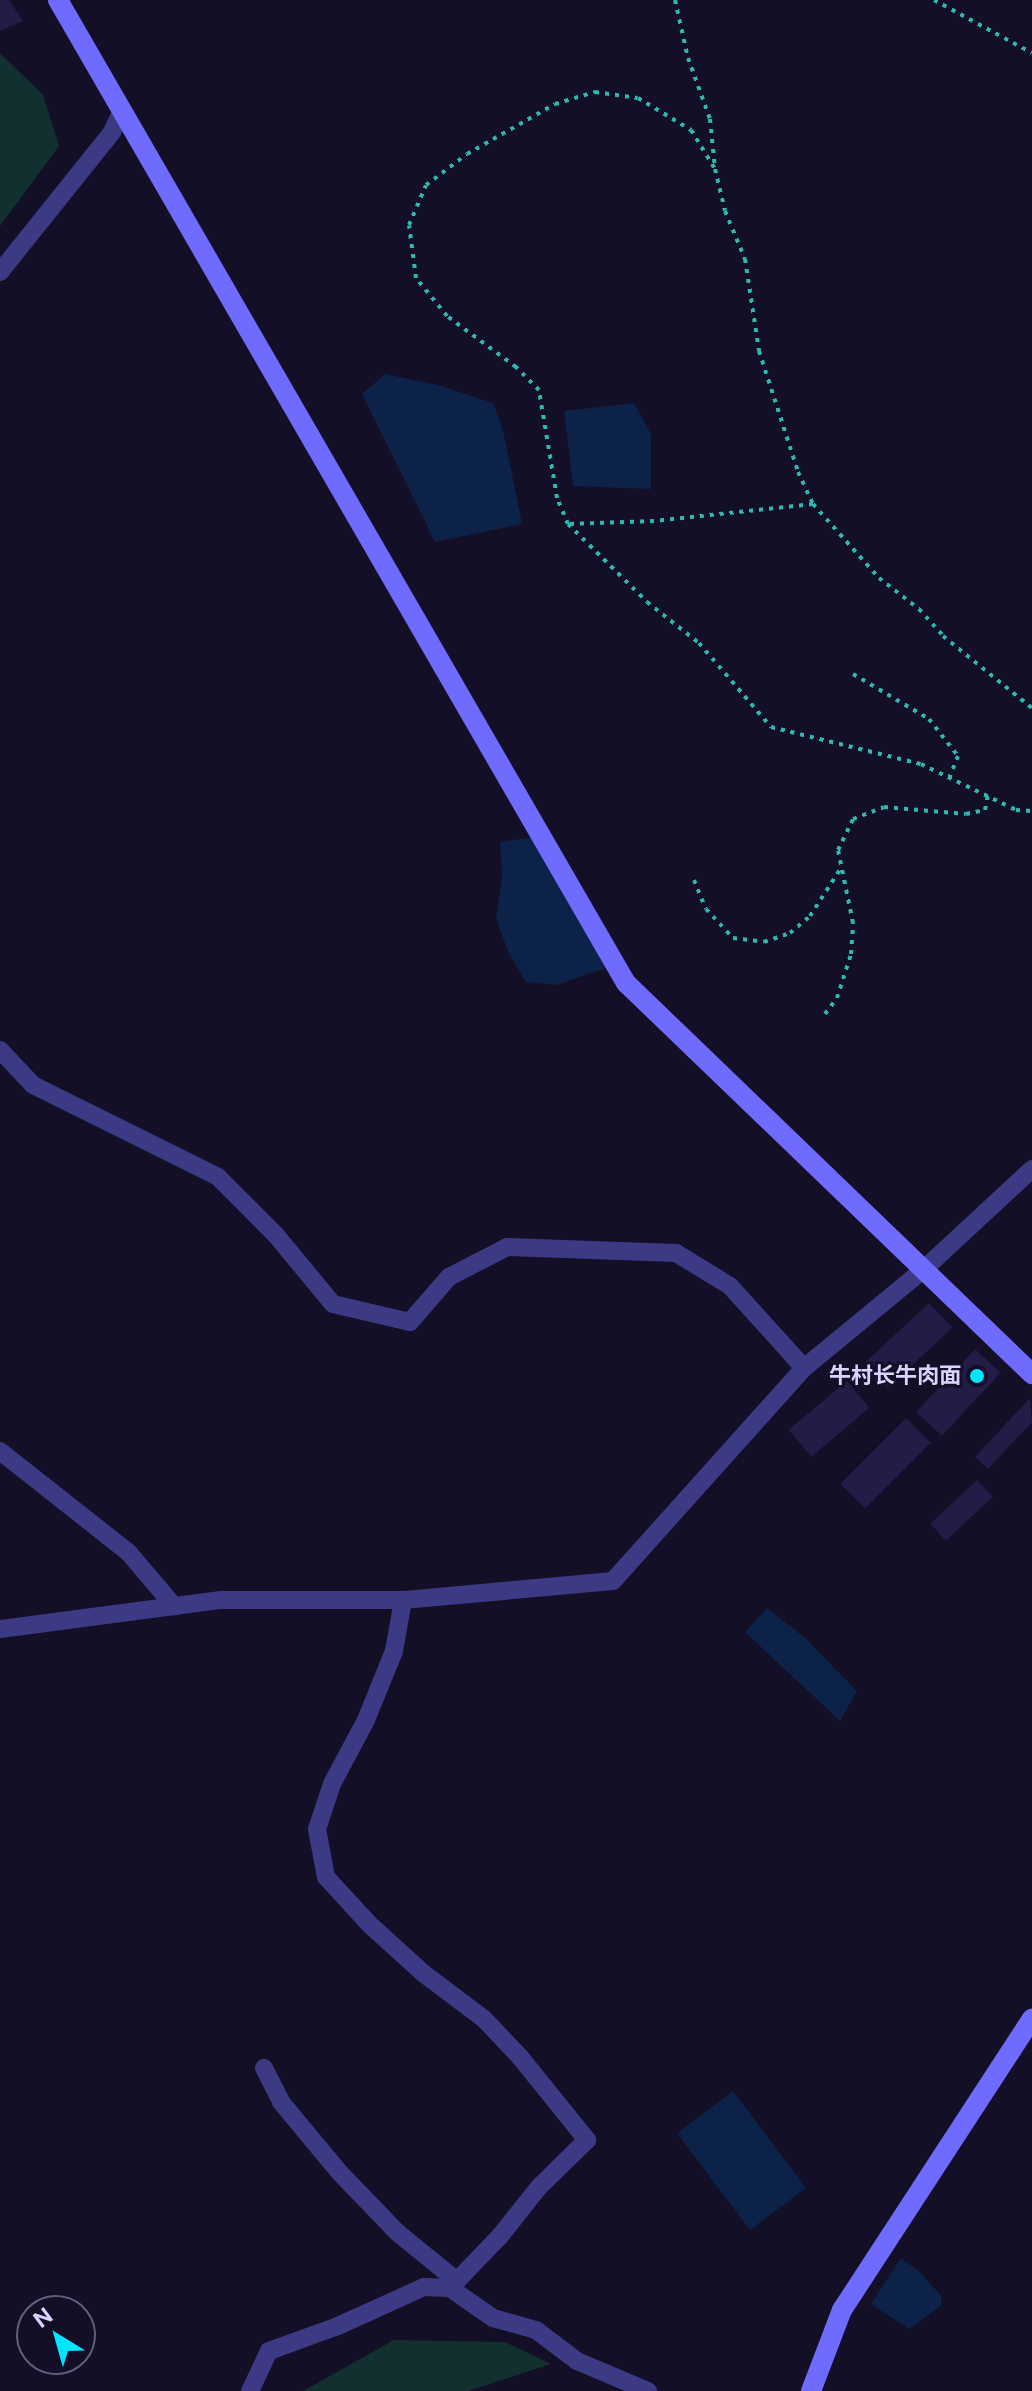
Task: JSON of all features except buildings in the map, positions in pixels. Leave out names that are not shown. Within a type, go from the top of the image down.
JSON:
[{"type":"street","points":[[58,0],[626,983],[1032,1374]]},
{"type":"street","points":[[0,272],[112,132],[122,111]]},
{"type":"street","points":[[0,1050],[33,1085],[218,1177],[275,1234],[333,1304],[410,1322],[449,1277],[507,1247],[676,1253],[730,1286],[804,1368]]},
{"type":"street","points":[[0,1629],[221,1600],[403,1600],[613,1581],[804,1368],[923,1270],[1032,1169]]},
{"type":"street","points":[[0,1451],[129,1553],[174,1606]]},
{"type":"street","points":[[250,2391],[269,2351],[338,2326],[424,2287],[453,2285],[500,2236],[539,2187],[587,2140],[520,2057],[484,2019],[423,1973],[369,1924],[326,1877],[317,1829],[332,1784],[366,1720],[394,1651],[403,1600]]},
{"type":"street","points":[[811,2391],[842,2310],[1032,2018]]},
{"type":"street","points":[[264,2068],[281,2102],[340,2173],[453,2285],[493,2318],[536,2330],[577,2361],[648,2391]]},
{"type":"path","points":[[675,0],[688,58],[710,119],[715,169],[725,211],[745,259],[759,351],[798,472],[813,504],[879,578],[919,609],[943,636],[1032,708]]},
{"type":"path","points":[[934,0],[1032,53]]},
{"type":"path","points":[[715,169],[691,130],[638,98],[595,92],[555,104],[467,154],[426,185],[409,225],[416,278],[447,316],[516,367],[539,390],[557,498],[568,524],[647,602],[699,643],[771,727],[921,764],[1016,810],[1032,811]]},
{"type":"path","points":[[568,524],[654,521],[813,504]]},
{"type":"path","points":[[853,674],[929,719],[958,756],[950,776]]},
{"type":"path","points":[[825,1014],[837,998],[851,954],[853,923],[838,850],[853,819],[867,811],[898,808],[966,814],[985,810],[988,795]]},
{"type":"path","points":[[694,880],[706,909],[733,938],[764,942],[790,933],[810,916],[841,868]]},
{"type":"green space","points":[[0,53],[43,95],[59,146],[0,226]]},
{"type":"green space","points":[[394,2340],[505,2342],[551,2364],[468,2391],[303,2391]]},
{"type":"water","points":[[385,374],[438,385],[493,403],[503,430],[522,524],[435,542],[362,394]]},
{"type":"water","points":[[634,403],[651,434],[651,489],[573,486],[564,411]]},
{"type":"water","points":[[534,837],[606,968],[556,985],[526,982],[509,954],[496,919],[502,876],[500,842]]},
{"type":"water","points":[[767,1608],[805,1638],[857,1691],[840,1721],[745,1632]]},
{"type":"water","points":[[733,2091],[806,2188],[750,2230],[677,2133]]},
{"type":"water","points":[[901,2258],[920,2272],[941,2296],[941,2306],[909,2329],[871,2304]]},
{"type":"place","name":"牛村长牛肉面","points":[[977,1376]]}]
